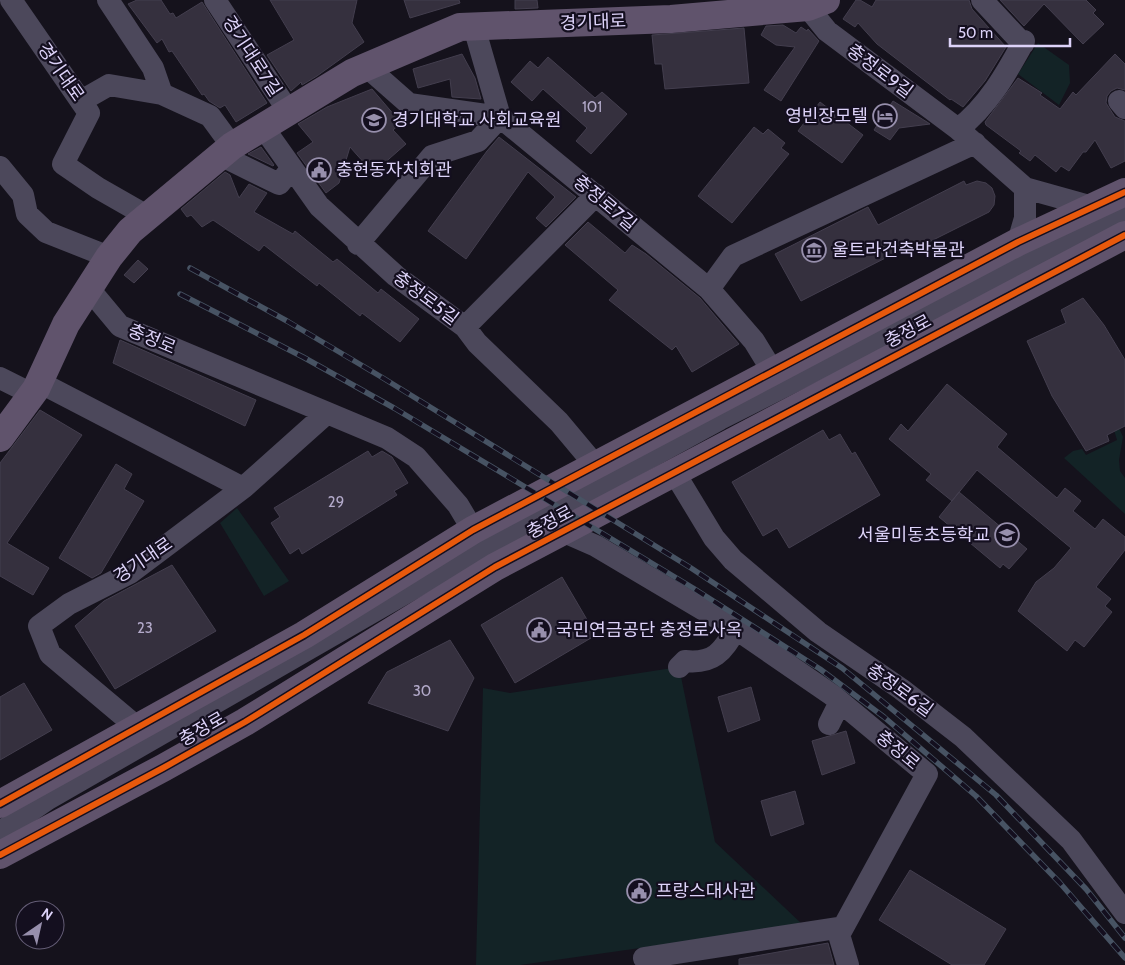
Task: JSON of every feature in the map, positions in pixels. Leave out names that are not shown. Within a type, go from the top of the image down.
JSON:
[{"type":"main road","name":"경기대로","points":[[3,427],[36,388],[66,324],[90,290],[109,257],[130,231],[226,151],[352,73],[460,27],[671,19],[812,2]]},
{"type":"main road","name":"충정로","points":[[0,804],[304,635],[484,548],[555,517],[599,481],[773,372],[1018,242],[1125,192]]},
{"type":"main road","name":"충정로","points":[[0,854],[163,768],[236,726],[484,548],[555,517],[599,481],[674,472],[1125,235]]},
{"type":"street","name":"경기대로","points":[[11,0],[89,113],[63,164],[98,188],[147,216]]},
{"type":"street","points":[[108,0],[153,68],[162,94]]},
{"type":"street","name":"경기대로7길","points":[[215,0],[289,112]]},
{"type":"street","points":[[709,289],[733,256],[967,136],[975,114],[996,89],[1024,43],[982,0]]},
{"type":"street","name":"충정로9길","points":[[812,2],[827,31],[967,136],[1025,188],[1093,207]]},
{"type":"street","points":[[474,27],[500,117]]},
{"type":"street","points":[[366,67],[409,104],[500,117]]},
{"type":"street","points":[[81,101],[109,85],[162,94],[210,116],[226,151],[279,184],[292,168]]},
{"type":"street","points":[[358,244],[432,156],[478,141],[500,117]]},
{"type":"street","name":"충정로7길","points":[[500,117],[596,194],[709,289],[754,341],[773,372]]},
{"type":"street","name":"충정로5길","points":[[263,127],[319,206],[358,244],[396,276],[465,328],[477,343],[559,422],[599,481]]},
{"type":"street","points":[[0,168],[23,195],[26,214],[46,232],[109,257]]},
{"type":"street","points":[[1018,242],[1024,228],[1025,188]]},
{"type":"street","points":[[465,328],[596,194]]},
{"type":"street","points":[[599,481],[1125,214]]},
{"type":"street","name":"충정로","points":[[90,290],[120,326],[387,438],[416,458],[458,505],[484,548]]},
{"type":"street","points":[[0,378],[36,388],[243,488]]},
{"type":"street","name":"경기대로","points":[[138,728],[50,654],[40,626],[69,604],[130,572],[243,488],[327,413]]},
{"type":"street","name":"충정로6길","points":[[674,472],[714,538],[733,560],[818,632],[900,688],[963,737],[1070,840],[1125,913]]},
{"type":"street","name":"충정로","points":[[555,517],[596,546],[736,630],[840,702],[927,774],[839,935]]},
{"type":"street","points":[[0,832],[48,799],[484,548]]},
{"type":"street","points":[[679,667],[685,661],[698,662],[721,653],[736,630]]},
{"type":"street","points":[[297,665],[298,670],[257,702],[89,796],[83,795],[85,788],[297,665]]},
{"type":"street","points":[[829,724],[840,702]]},
{"type":"street","points":[[644,958],[837,928],[848,965]]},
{"type":"shaded area","points":[[1038,43],[1069,65],[1070,83],[1059,105],[1018,74]]},
{"type":"shaded area","points":[[1119,428],[1123,437],[1119,460],[1120,471],[1125,478],[1125,514],[1064,458],[1073,451],[1082,449],[1086,455],[1117,440],[1114,430]]},
{"type":"shaded area","points":[[237,508],[289,581],[264,596],[220,523]]},
{"type":"shaded area","points":[[679,667],[715,842],[803,925],[520,965],[476,965],[483,688],[510,693]]},
{"type":"building","points":[[137,0],[161,0],[170,14],[173,13],[176,18],[202,2],[267,103],[236,122],[225,105],[220,108],[209,101],[204,94],[202,95],[172,51],[169,52],[162,39],[157,43],[128,4]]},
{"type":"building","points":[[270,0],[357,0],[352,23],[364,42],[317,76],[302,85],[301,82],[291,91],[267,55],[294,40]]},
{"type":"building","points":[[404,0],[459,0],[460,3],[410,18]]},
{"type":"building","points":[[515,0],[537,0],[538,8],[515,9]]},
{"type":"building","points":[[856,0],[860,0],[872,7],[876,0],[969,0],[972,9],[1006,47],[985,81],[963,107],[950,100],[877,44],[858,23],[855,27],[843,19]]},
{"type":"building","points":[[1000,0],[1086,0],[1096,10],[1093,13],[1104,24],[1083,44],[1044,4],[1024,26]]},
{"type":"building","points":[[783,25],[796,33],[801,27],[807,31],[808,29],[819,41],[781,101],[764,90],[795,47],[776,45],[761,35],[766,26]]},
{"type":"building","points":[[744,28],[749,83],[665,89],[662,64],[655,64],[652,35]]},
{"type":"building","points":[[462,54],[475,78],[481,99],[452,97],[450,79],[418,88],[413,69]]},
{"type":"building","points":[[1115,54],[1125,64],[1125,90],[1117,88],[1111,91],[1107,96],[1106,103],[1115,117],[1125,121],[1125,161],[1111,168],[1095,140],[1069,171],[1061,166],[1056,172],[1035,155],[1030,161],[1019,153],[1021,151],[986,125],[985,122],[1018,78],[1042,93],[1040,95],[1060,109],[1073,92],[1076,95]]},
{"type":"building","points":[[548,57],[595,98],[602,92],[627,114],[591,154],[576,141],[587,128],[543,89],[532,101],[511,82],[530,61],[538,68]]},
{"type":"building","points":[[372,89],[401,123],[393,130],[406,144],[373,173],[350,147],[339,183],[326,193],[297,153],[313,142],[298,124],[327,107]]},
{"type":"building","points":[[893,101],[930,124],[899,128],[890,140],[874,130]]},
{"type":"building","points":[[820,102],[863,135],[842,163],[798,131]]},
{"type":"building","points":[[754,127],[763,134],[768,129],[785,143],[781,148],[789,154],[732,223],[698,196]]},
{"type":"building","points":[[499,137],[576,197],[546,227],[536,218],[555,197],[528,172],[466,259],[428,231]]},
{"type":"building","points":[[261,147],[274,165],[273,166],[248,154]]},
{"type":"building","points":[[225,172],[230,175],[239,198],[249,184],[267,193],[254,212],[293,234],[295,231],[333,262],[337,259],[378,293],[381,289],[419,319],[400,342],[362,313],[360,316],[319,283],[317,286],[264,245],[259,251],[213,220],[202,227],[191,215],[187,217],[181,209]]},
{"type":"building","points":[[964,181],[966,185],[977,181],[986,183],[992,188],[995,196],[994,205],[989,212],[913,250],[911,245],[801,301],[775,254],[868,207],[878,225]]},
{"type":"building","points":[[588,222],[625,253],[632,245],[646,254],[700,298],[739,344],[692,372],[676,346],[672,350],[609,300],[618,290],[565,245]]},
{"type":"building","points":[[138,260],[148,269],[134,283],[124,275]]},
{"type":"building","points":[[1083,298],[1104,325],[1125,360],[1125,426],[1107,435],[1109,441],[1086,451],[1052,396],[1027,341],[1066,323],[1061,310]]},
{"type":"building","points":[[120,340],[256,400],[245,426],[113,363]]},
{"type":"building","points":[[947,384],[1007,434],[997,447],[1057,498],[1065,488],[1081,501],[1073,511],[1095,529],[1103,519],[1125,537],[1125,550],[1096,587],[1111,599],[1105,606],[1112,612],[1084,647],[1075,640],[1067,651],[1018,611],[1036,582],[1054,568],[1071,548],[977,470],[952,501],[926,480],[931,474],[889,439],[901,424],[908,431]]},
{"type":"building","points":[[40,410],[82,435],[7,543],[49,568],[33,595],[0,576],[0,463]]},
{"type":"building","points":[[823,430],[829,440],[840,434],[852,454],[855,452],[880,495],[789,548],[777,528],[763,536],[732,482]]},
{"type":"building","points":[[368,451],[372,457],[382,451],[392,457],[408,483],[394,491],[397,495],[302,554],[299,548],[290,554],[271,523],[280,517],[274,508]]},
{"type":"building","points":[[116,464],[132,474],[124,489],[144,501],[101,573],[92,578],[59,558]]},
{"type":"building","points":[[959,492],[1027,549],[1009,569],[1003,564],[1000,568],[939,517]]},
{"type":"building","points":[[172,565],[216,631],[115,689],[75,626],[104,601]]},
{"type":"building","name":"국민연금공단 충정로사옥","points":[[562,577],[596,635],[515,683],[481,625]]},
{"type":"building","points":[[450,640],[474,678],[448,731],[368,703],[387,672]]},
{"type":"building","points":[[24,683],[52,730],[0,760],[0,697]]},
{"type":"building","points":[[751,687],[760,720],[728,732],[718,697]]},
{"type":"building","points":[[846,731],[855,763],[822,775],[812,741]]},
{"type":"building","points":[[795,791],[804,824],[771,836],[761,801]]},
{"type":"building","points":[[910,870],[1006,929],[984,965],[952,965],[879,920]]},
{"type":"building","points":[[828,943],[834,965],[739,965],[739,959]]},
{"type":"railway","points":[[190,268],[287,321],[383,378],[691,568],[842,668],[996,795],[1086,889],[1125,938]]},
{"type":"railway","points":[[180,294],[303,357],[394,408],[693,588],[820,669],[884,717],[976,796],[1060,883],[1125,958]]},
{"type":"cycle path","points":[[0,804],[304,635],[473,530],[1018,242],[1125,192]]},
{"type":"cycle path","points":[[0,855],[245,722],[495,567],[1125,235]]},
{"type":"place","name":"영빈장모텔","points":[[885,116]]},
{"type":"place","name":"경기대학교 사회교육원","points":[[374,120]]},
{"type":"place","name":"충현동자치회관","points":[[319,170]]},
{"type":"place","name":"울트라건축박물관","points":[[814,250]]},
{"type":"place","name":"서울미동초등학교","points":[[1007,535]]},
{"type":"place","name":"국민연금공단 충정로사옥","points":[[539,630]]},
{"type":"place","name":"프랑스대사관","points":[[639,891]]}]
